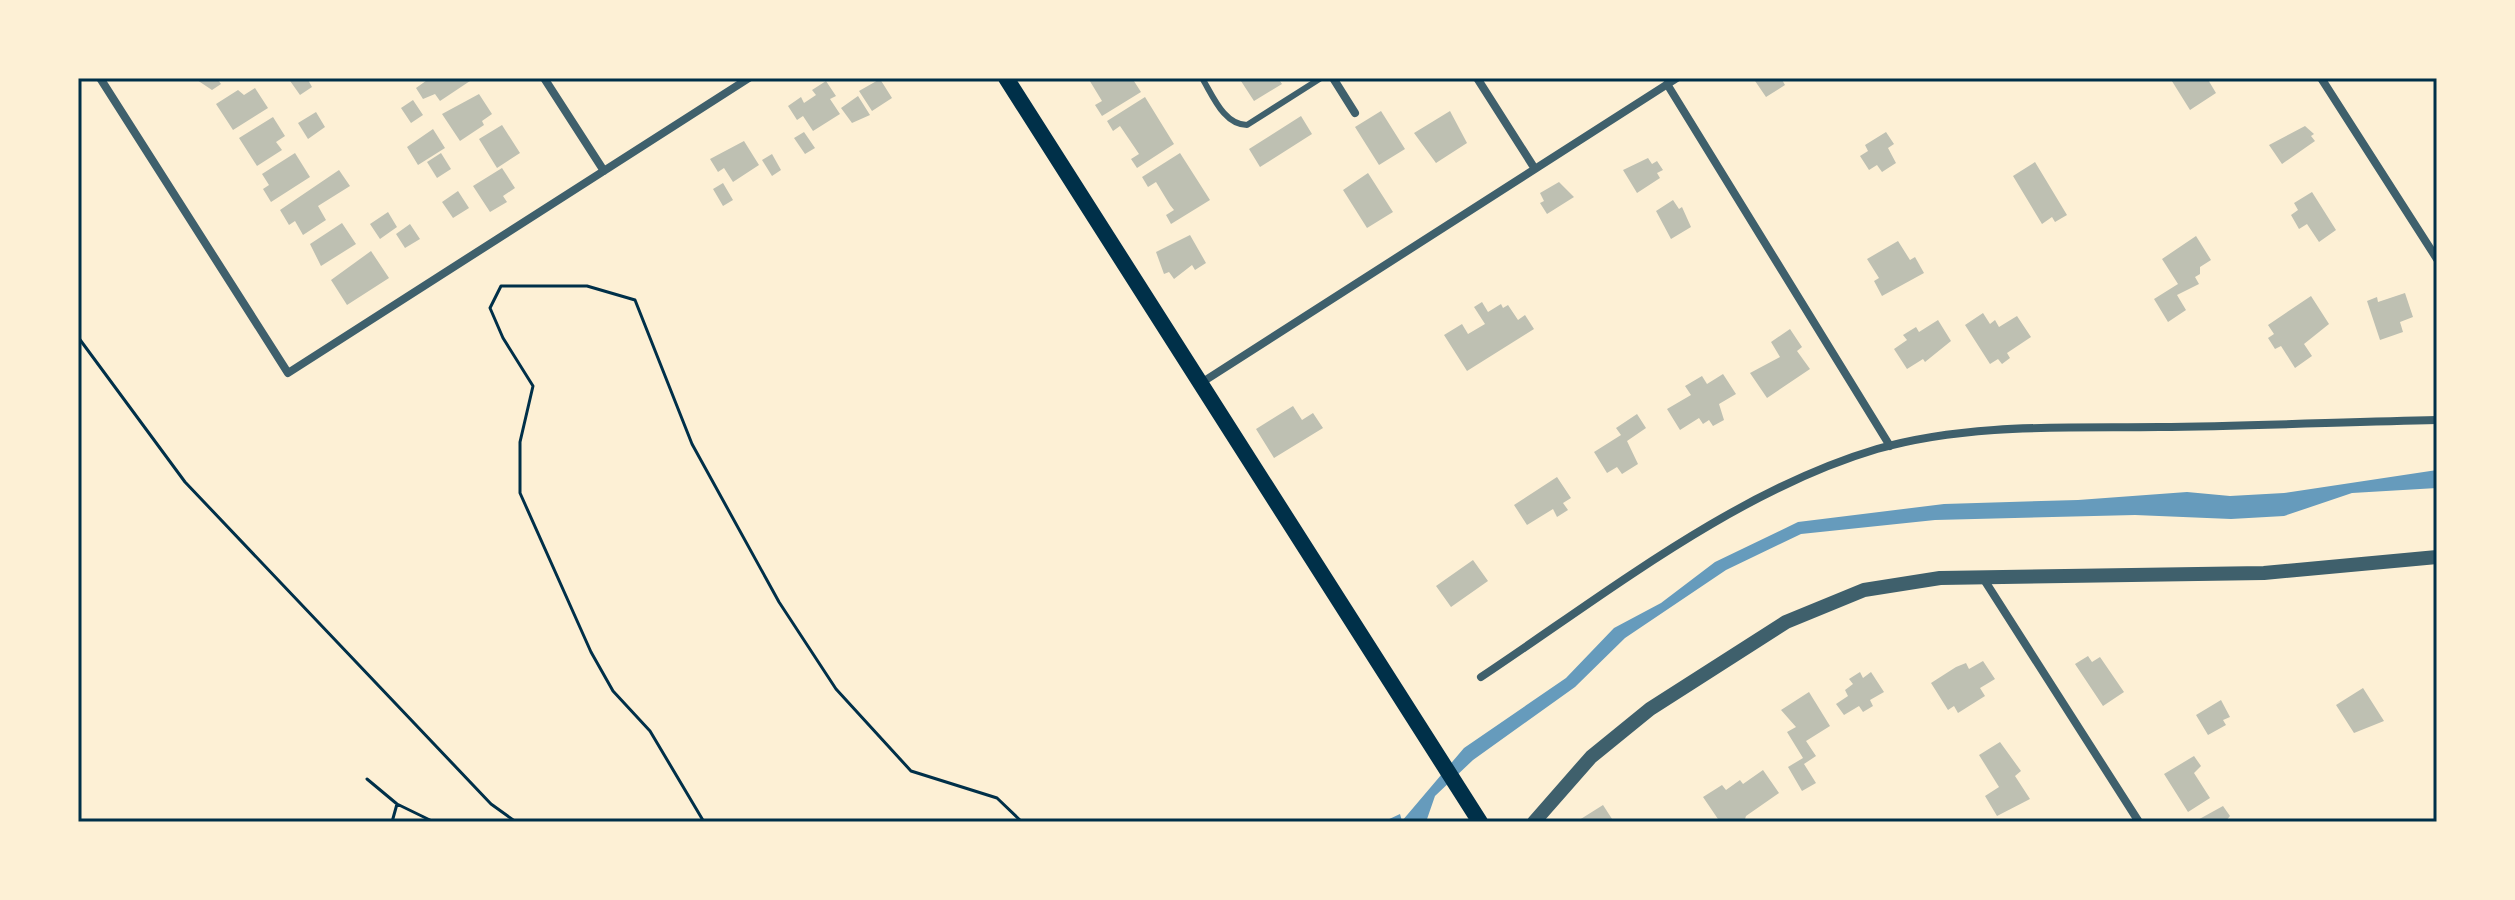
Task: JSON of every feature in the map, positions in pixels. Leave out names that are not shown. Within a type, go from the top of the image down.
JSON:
[{"type":"main road","points":[[1006,78],[1478,817]]},
{"type":"street","points":[[100,78],[288,373],[749,78]]},
{"type":"street","points":[[544,78],[604,171]]},
{"type":"street","points":[[1333,78],[1355,113]]},
{"type":"street","points":[[1477,78],[1535,169]]},
{"type":"street","points":[[1200,383],[1677,78]]},
{"type":"street","points":[[2321,78],[2437,259]]},
{"type":"street","points":[[1667,84],[1890,446]]},
{"type":"street","points":[[1481,677],[1740,509],[1815,473],[1890,446],[1946,436],[2031,429],[2437,420]]},
{"type":"street","points":[[1534,822],[1573,775],[1616,735],[1786,622],[1832,600],[1872,588],[1914,580],[1983,577],[2264,573],[2437,557]]},
{"type":"street","points":[[1983,577],[2139,822]]},
{"type":"lane","points":[[1202,78],[1224,113],[1238,125],[1247,125],[1321,78]]},
{"type":"path","points":[[704,822],[650,731],[613,691],[598,665],[520,493],[520,442],[533,386],[503,338],[490,308],[501,286],[587,286],[635,300],[692,444],[779,602],[836,689],[911,771],[997,798],[1022,822]]},
{"type":"path","points":[[78,337],[185,482],[491,804],[516,822]]},
{"type":"path","points":[[367,779],[397,804],[434,822]]},
{"type":"path","points":[[392,822],[397,804]]},
{"type":"water","points":[[2437,470],[2437,488],[2352,493],[2284,516],[2231,519],[2135,515],[1935,520],[1801,534],[1726,570],[1625,638],[1575,687],[1473,760],[1435,796],[1426,822],[1383,822],[1400,814],[1402,821],[1464,748],[1566,678],[1614,628],[1661,603],[1715,562],[1798,522],[1944,504],[2078,500],[2187,492],[2230,496],[2284,493]]},
{"type":"building","points":[[194,78],[222,78],[218,80],[221,84],[212,90]]},
{"type":"building","points":[[288,78],[307,78],[312,87],[300,95]]},
{"type":"building","points":[[430,78],[468,78],[470,81],[440,101],[435,94],[423,99],[416,88]]},
{"type":"building","points":[[1088,78],[1132,78],[1141,92],[1102,116],[1095,105],[1102,101]]},
{"type":"building","points":[[1239,78],[1278,78],[1282,84],[1254,101]]},
{"type":"building","points":[[1753,78],[1781,78],[1785,85],[1766,97]]},
{"type":"building","points":[[2170,78],[2207,78],[2216,93],[2190,110]]},
{"type":"building","points":[[880,79],[892,98],[872,111],[859,91]]},
{"type":"building","points":[[826,81],[836,96],[830,99],[840,114],[813,131],[803,116],[797,120],[788,106],[801,97],[804,103],[816,95],[812,90]]},
{"type":"building","points":[[255,88],[268,108],[233,130],[216,104],[238,90],[244,95]]},
{"type":"building","points":[[479,94],[492,114],[482,121],[484,125],[460,141],[442,114]]},
{"type":"building","points":[[858,96],[870,115],[852,123],[841,108]]},
{"type":"building","points":[[1145,97],[1174,144],[1137,168],[1131,159],[1139,154],[1120,126],[1113,131],[1107,121]]},
{"type":"building","points":[[413,100],[423,115],[411,123],[401,108]]},
{"type":"building","points":[[1381,111],[1405,149],[1379,165],[1355,127]]},
{"type":"building","points":[[1450,111],[1467,143],[1436,163],[1414,133]]},
{"type":"building","points":[[316,112],[325,127],[308,139],[298,123]]},
{"type":"building","points":[[1301,116],[1312,134],[1260,167],[1249,149]]},
{"type":"building","points":[[273,117],[285,136],[276,142],[282,150],[257,166],[239,138]]},
{"type":"building","points":[[502,125],[520,153],[497,168],[479,139]]},
{"type":"building","points":[[2305,126],[2314,134],[2311,136],[2315,141],[2282,164],[2269,145]]},
{"type":"building","points":[[433,129],[445,148],[418,165],[407,147]]},
{"type":"building","points":[[804,132],[815,148],[805,154],[794,138]]},
{"type":"building","points":[[1886,132],[1894,144],[1888,148],[1896,163],[1882,172],[1877,165],[1869,170],[1860,156],[1868,151],[1865,145]]},
{"type":"building","points":[[744,141],[759,165],[733,182],[724,168],[718,172],[710,159]]},
{"type":"building","points":[[295,153],[310,177],[271,202],[263,189],[269,185],[262,174]]},
{"type":"building","points":[[441,153],[451,169],[437,178],[427,162]]},
{"type":"building","points":[[1180,153],[1210,200],[1171,224],[1166,215],[1174,210],[1156,182],[1148,187],[1142,177]]},
{"type":"building","points":[[772,154],[781,170],[772,176],[762,160]]},
{"type":"building","points":[[1648,158],[1652,164],[1657,161],[1663,170],[1657,173],[1660,178],[1637,193],[1623,170]]},
{"type":"building","points":[[2035,162],[2067,215],[2055,222],[2052,217],[2042,224],[2013,176]]},
{"type":"building","points":[[502,168],[515,188],[503,196],[507,202],[490,212],[473,186]]},
{"type":"building","points":[[339,170],[350,186],[318,206],[326,220],[303,235],[295,221],[289,225],[280,210]]},
{"type":"building","points":[[1368,173],[1393,212],[1367,228],[1343,190]]},
{"type":"building","points":[[1559,182],[1574,197],[1547,214],[1540,203],[1544,201],[1540,193]]},
{"type":"building","points":[[723,183],[733,200],[723,206],[713,189]]},
{"type":"building","points":[[458,191],[469,208],[453,218],[442,202]]},
{"type":"building","points":[[2312,192],[2336,230],[2319,242],[2307,224],[2299,229],[2291,215],[2298,210],[2294,203]]},
{"type":"building","points":[[1673,200],[1679,209],[1682,207],[1691,227],[1671,239],[1656,211]]},
{"type":"building","points":[[388,212],[397,227],[380,239],[370,224]]},
{"type":"building","points":[[342,223],[356,244],[321,266],[310,244]]},
{"type":"building","points":[[410,224],[420,239],[405,248],[396,234]]},
{"type":"building","points":[[1190,235],[1206,263],[1195,270],[1192,265],[1174,279],[1169,272],[1164,274],[1156,252]]},
{"type":"building","points":[[2196,236],[2211,260],[2200,267],[2200,274],[2195,277],[2199,284],[2177,295],[2186,310],[2168,322],[2154,299],[2178,284],[2162,259]]},
{"type":"building","points":[[1898,241],[1910,260],[1915,257],[1924,273],[1882,296],[1874,281],[1879,278],[1867,259]]},
{"type":"building","points":[[371,251],[389,278],[347,305],[331,280]]},
{"type":"building","points":[[2405,293],[2413,317],[2400,322],[2403,332],[2380,340],[2367,301],[2377,297],[2378,302]]},
{"type":"building","points":[[2311,296],[2329,324],[2304,344],[2312,356],[2295,368],[2281,346],[2275,349],[2268,338],[2274,334],[2268,325]]},
{"type":"building","points":[[1482,302],[1488,312],[1501,304],[1503,308],[1508,305],[1518,320],[1525,315],[1534,329],[1467,371],[1444,335],[1462,324],[1468,334],[1485,324],[1474,307]]},
{"type":"building","points":[[1983,313],[1990,324],[1995,320],[1999,327],[2017,316],[2031,337],[2007,353],[2010,358],[2002,364],[1998,359],[1990,364],[1965,325]]},
{"type":"building","points":[[1938,320],[1951,341],[1925,362],[1923,359],[1907,369],[1894,349],[1907,340],[1903,335],[1916,327],[1919,332]]},
{"type":"building","points":[[1790,329],[1802,347],[1797,351],[1810,369],[1767,398],[1750,373],[1780,357],[1771,342]]},
{"type":"building","points":[[1723,374],[1736,394],[1719,404],[1724,420],[1713,426],[1709,420],[1703,424],[1699,418],[1680,430],[1667,409],[1691,395],[1685,386],[1702,376],[1707,384]]},
{"type":"building","points":[[1293,406],[1302,420],[1313,413],[1323,428],[1274,458],[1256,429]]},
{"type":"building","points":[[1637,414],[1646,428],[1627,441],[1638,464],[1622,474],[1617,467],[1607,473],[1594,452],[1621,435],[1616,428]]},
{"type":"building","points":[[1557,477],[1571,498],[1563,503],[1568,510],[1557,517],[1553,509],[1527,525],[1514,505]]},
{"type":"building","points":[[1473,560],[1488,581],[1451,607],[1436,586]]},
{"type":"building","points":[[2088,656],[2092,662],[2100,657],[2124,692],[2103,706],[2075,664]]},
{"type":"building","points":[[1983,661],[1995,679],[1980,688],[1985,696],[1958,713],[1954,706],[1948,710],[1931,683],[1956,667],[1966,663],[1969,669]]},
{"type":"building","points":[[1860,672],[1863,678],[1871,672],[1884,692],[1870,700],[1873,706],[1863,712],[1859,706],[1844,715],[1836,704],[1848,696],[1845,690],[1853,684],[1849,679]]},
{"type":"building","points":[[2363,688],[2384,721],[2354,733],[2336,705]]},
{"type":"building","points":[[1809,692],[1830,726],[1806,741],[1816,756],[1804,764],[1816,783],[1802,791],[1788,767],[1803,758],[1787,732],[1796,727],[1781,710]]},
{"type":"building","points":[[2221,700],[2230,717],[2223,720],[2226,725],[2208,735],[2196,715]]},
{"type":"building","points":[[2000,742],[2021,771],[2015,776],[2030,799],[1997,816],[1985,796],[1999,787],[1979,755]]},
{"type":"building","points":[[2194,756],[2201,766],[2194,773],[2210,798],[2188,812],[2164,774]]},
{"type":"building","points":[[1763,770],[1779,793],[1746,816],[1744,822],[1720,822],[1703,797],[1722,785],[1726,790],[1740,780],[1743,784]]},
{"type":"building","points":[[1603,805],[1614,822],[1576,822]]},
{"type":"building","points":[[2223,806],[2230,816],[2225,822],[2194,822]]}]
